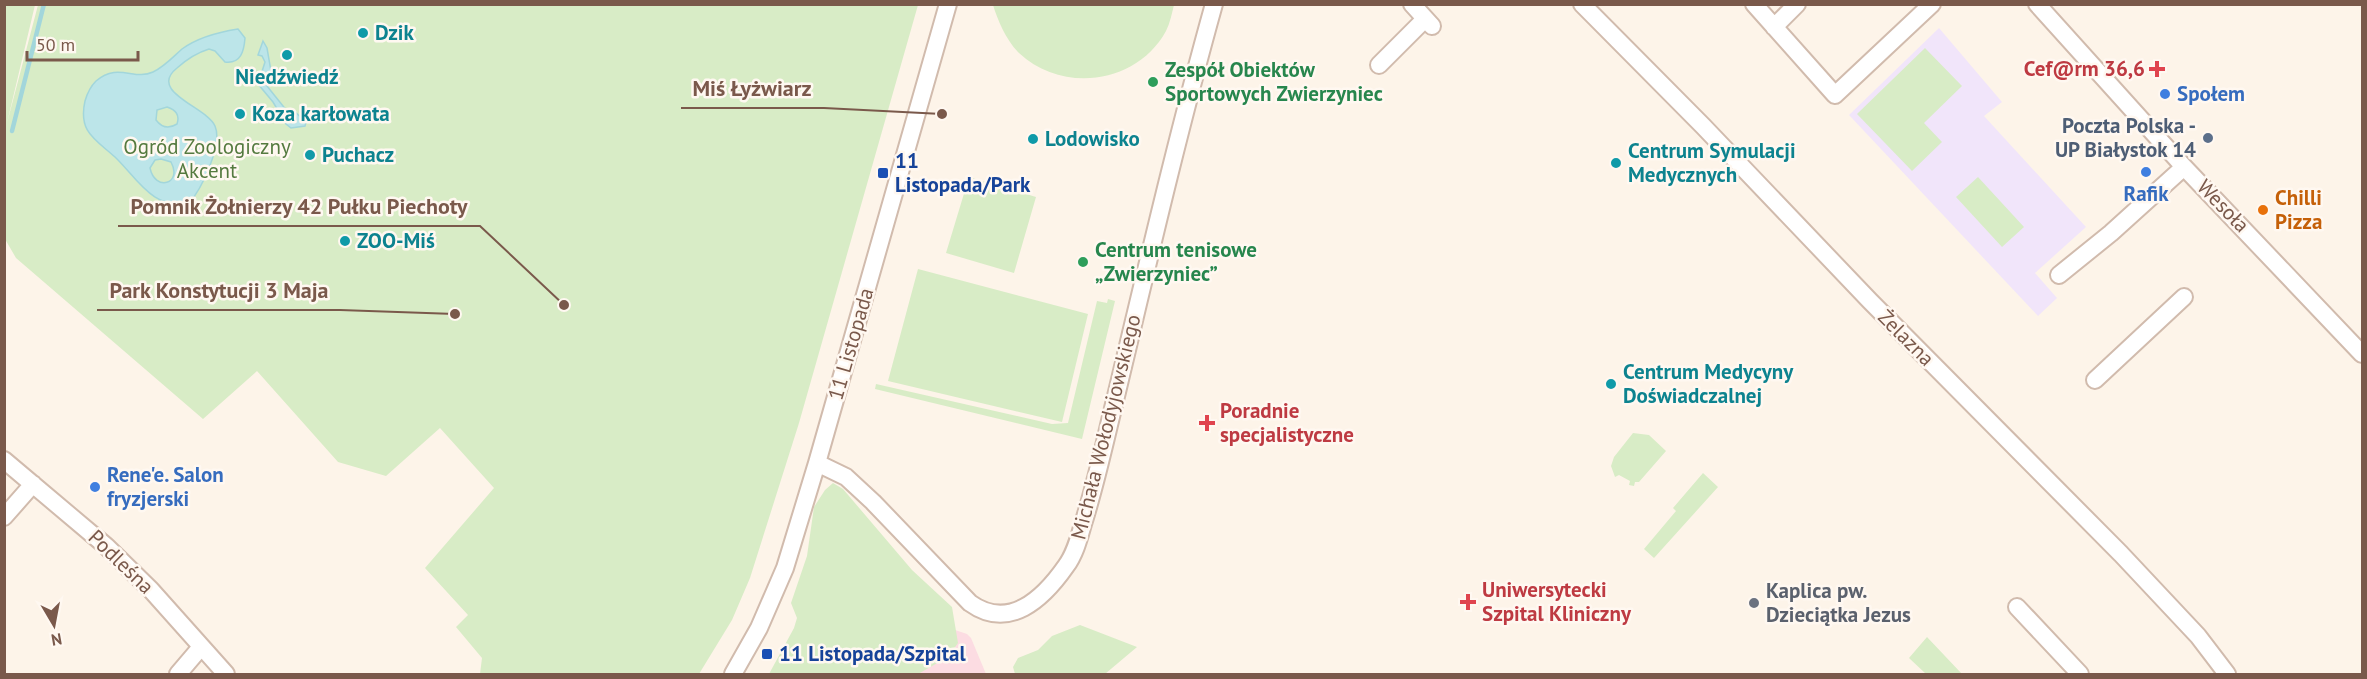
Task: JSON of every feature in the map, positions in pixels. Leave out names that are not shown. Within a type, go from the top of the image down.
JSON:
[{"type":"street","name":"11 Listopada","points":[[733,675],[774,597],[817,463],[948,4]]},
{"type":"street","name":"Michała Wołodyjowskiego","points":[[817,463],[846,477],[970,603],[987,613],[1007,614],[1020,611],[1033,602],[1067,566],[1075,549],[1095,481],[1148,259],[1214,4]]},
{"type":"street","points":[[1379,65],[1429,22],[1412,4]]},
{"type":"street","name":"Żelazna","points":[[1582,4],[1703,126],[1878,309],[2121,554],[2198,636],[2227,675]]},
{"type":"street","points":[[1754,4],[1834,95],[1932,4]]},
{"type":"street","points":[[1774,27],[1797,4]]},
{"type":"street","name":"Wesoła","points":[[2037,4],[2184,167],[2362,354]]},
{"type":"street","points":[[2059,275],[2111,233],[2184,167]]},
{"type":"street","points":[[2095,380],[2184,297]]},
{"type":"street","name":"Podleśna","points":[[4,460],[106,546],[151,590],[226,675]]},
{"type":"street","points":[[4,517],[33,484]]},
{"type":"street","points":[[2017,607],[2080,675]]},
{"type":"street","points":[[178,675],[201,647]]},
{"type":"shaded area","points":[[1939,28],[2002,102],[1984,116],[2086,227],[2035,273],[2057,298],[2038,316],[1849,115]]},
{"type":"shaded area","points":[[949,628],[967,634],[971,638],[986,674],[775,674]]},
{"type":"green space","points":[[993,4],[1174,5],[1166,31],[1153,49],[1137,63],[1118,72],[1098,77],[1077,78],[1056,74],[1037,66],[1019,53],[1003,30]]},
{"type":"green space","name":"Ogród Zoologiczny Akcent","points":[[5,5],[35,5],[7,123],[38,5],[918,5],[799,423],[750,578],[732,620],[699,674],[480,674],[482,658],[456,627],[468,615],[425,568],[494,488],[440,428],[386,476],[338,462],[257,371],[203,419],[16,258],[5,239]]},
{"type":"green space","points":[[1925,48],[1962,86],[1924,123],[1942,142],[1912,171],[1857,114]]},
{"type":"green space","points":[[969,177],[1036,197],[1014,273],[946,253]]},
{"type":"green space","points":[[1978,177],[2024,227],[2002,247],[1956,197]]},
{"type":"green space","points":[[918,269],[1088,314],[1062,422],[888,381]]},
{"type":"green space","points":[[1108,299],[1115,301],[1082,439],[875,389],[876,384],[1052,424],[1068,423],[1097,301],[1107,303]]},
{"type":"green space","points":[[1633,433],[1649,435],[1666,451],[1639,482],[1635,482],[1634,486],[1629,485],[1630,481],[1619,475],[1615,477],[1611,466],[1614,457]]},
{"type":"green space","points":[[1703,473],[1718,487],[1654,558],[1644,549],[1676,511],[1673,508]]},
{"type":"green space","points":[[833,483],[843,489],[912,570],[952,607],[958,643],[948,657],[918,674],[769,674],[797,618],[791,603],[807,556],[814,507],[825,490]]},
{"type":"green space","points":[[1080,625],[1137,647],[1105,674],[1015,674],[1013,667],[1018,658],[1038,650],[1052,636]]},
{"type":"green space","points":[[1927,637],[1962,674],[1926,674],[1909,658]]},
{"type":"water","points":[[238,29],[245,38],[241,56],[238,59],[225,62],[215,51],[209,49],[188,59],[170,77],[169,85],[174,92],[210,119],[217,134],[210,167],[194,197],[189,203],[165,202],[147,191],[115,157],[95,140],[86,128],[83,112],[90,88],[96,81],[112,73],[139,75],[153,72],[188,45],[208,36]],"holes":[[[167,107],[178,115],[177,124],[171,127],[163,126],[156,120],[157,110]],[[155,160],[171,162],[174,170],[171,180],[167,182],[157,180],[150,168]]]},
{"type":"water","points":[[263,41],[267,48],[271,71],[267,86],[287,111],[294,111],[306,122],[305,126],[291,128],[286,124],[273,102],[258,84],[265,62],[262,56],[258,55]]},
{"type":"waterway","points":[[12,131],[44,4]]},
{"type":"place","name":"Dzik","points":[[363,33]]},
{"type":"place","name":"Niedźwiedź","points":[[287,55]]},
{"type":"place","name":"Cef@rm 36,6","points":[[2157,69]]},
{"type":"place","name":"Zespół Obiektów Sportowych Zwierzyniec","points":[[1153,82]]},
{"type":"place","name":"Społem","points":[[2165,94]]},
{"type":"place","name":"Koza karłowata","points":[[240,114]]},
{"type":"place","name":"Miś Łyżwiarz","points":[[942,114]]},
{"type":"place","name":"Poczta Polska - UP Białystok 14","points":[[2208,138]]},
{"type":"place","name":"Lodowisko","points":[[1033,139]]},
{"type":"place","name":"Puchacz","points":[[310,155]]},
{"type":"place","name":"Centrum Symulacji Medycznych","points":[[1616,163]]},
{"type":"place","name":"Rafik","points":[[2146,172]]},
{"type":"place","name":"11 Listopada/Park","points":[[883,173]]},
{"type":"place","name":"Chilli Pizza","points":[[2263,210]]},
{"type":"place","name":"ZOO-Miś","points":[[345,241]]},
{"type":"place","name":"Centrum tenisowe „Zwierzyniec”","points":[[1083,262]]},
{"type":"place","name":"Pomnik Żołnierzy 42 Pułku Piechoty","points":[[564,305]]},
{"type":"place","name":"Park Konstytucji 3 Maja","points":[[455,314]]},
{"type":"place","name":"Centrum Medycyny Doświadczalnej","points":[[1611,384]]},
{"type":"place","name":"Poradnie specjalistyczne","points":[[1207,423]]},
{"type":"place","name":"Rene'e. Salon fryzjerski","points":[[95,487]]},
{"type":"place","name":"Uniwersytecki Szpital Kliniczny","points":[[1468,602]]},
{"type":"place","name":"Kaplica pw. Dzieciątka Jezus","points":[[1754,603]]},
{"type":"place","name":"11 Listopada/Szpital","points":[[767,654]]}]
